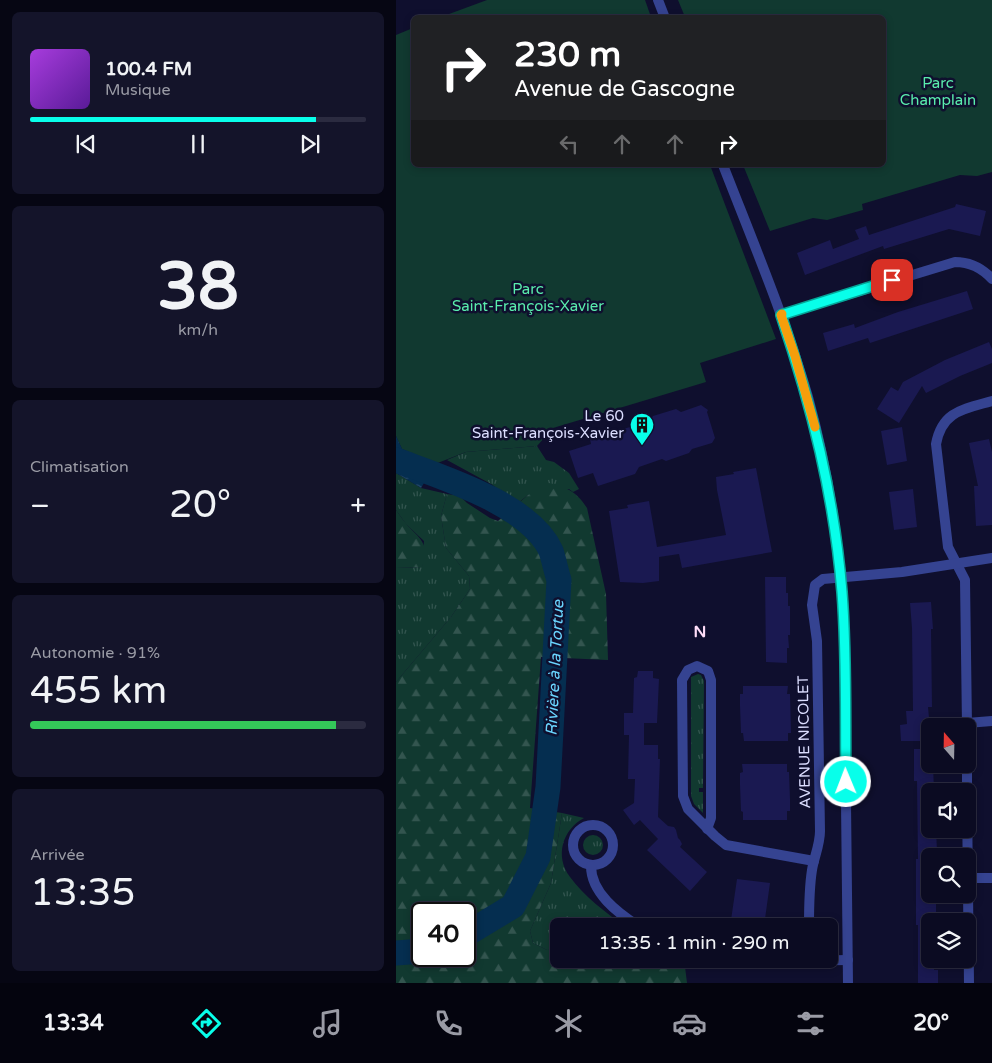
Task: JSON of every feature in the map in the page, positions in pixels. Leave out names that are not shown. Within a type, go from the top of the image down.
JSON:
[{"type":"street","points":[[658,0],[664,15]]},
{"type":"street","points":[[724,167],[781,315],[808,397],[829,492],[841,578],[844,636],[848,983]]},
{"type":"street","points":[[781,315],[954,262],[975,265],[992,280]]},
{"type":"street","points":[[967,718],[965,580],[948,547],[936,450],[944,423],[953,414],[992,401]]},
{"type":"street","points":[[841,578],[902,572],[992,558]]},
{"type":"street","name":"AVENUE NICOLET","points":[[809,918],[810,888],[814,861],[820,840],[817,648],[812,596],[814,584],[823,579],[841,578]]},
{"type":"street","points":[[707,829],[711,818],[711,680],[706,669],[695,666],[686,672],[682,680],[682,796],[688,809],[707,829],[722,843],[730,847],[814,861]]},
{"type":"street","points":[[976,724],[992,721]]},
{"type":"street","points":[[585,826],[601,826],[612,837],[613,846],[610,856],[605,862],[591,866],[577,859],[572,844],[575,835],[585,826]]},
{"type":"street","points":[[591,866],[593,880],[598,890],[628,918]]},
{"type":"street","points":[[976,878],[992,878]]},
{"type":"street","points":[[968,903],[969,983]]},
{"type":"street","points":[[838,960],[848,960]]},
{"type":"green space","points":[[487,0],[645,0],[650,15],[446,15]]},
{"type":"green space","name":"Parc Champlain","points":[[678,0],[992,0],[992,172],[977,176],[960,175],[862,204],[863,210],[827,220],[813,218],[770,231],[744,167],[886,167],[886,15],[684,15]]},
{"type":"green space","name":"Parc Saint-François-Xavier","points":[[411,29],[411,167],[711,167],[776,339],[700,363],[706,382],[553,428],[537,446],[466,452],[435,464],[402,449],[396,436],[396,35]]},
{"type":"green space","points":[[537,446],[546,460],[554,462],[569,473],[579,489],[573,492],[569,489],[528,495],[518,503],[491,484],[447,460],[466,452]]},
{"type":"green space","points":[[396,473],[421,488],[447,494],[441,516],[446,548],[469,576],[470,589],[451,617],[396,682],[396,568],[422,567],[424,541],[406,524],[396,510]]},
{"type":"green space","points":[[549,483],[571,491],[587,508],[606,594],[608,660],[541,657],[530,808],[562,813],[551,883],[530,931],[533,943],[550,950],[550,968],[685,968],[687,983],[396,983],[396,682],[451,617],[470,589],[469,576],[446,548],[441,516],[447,494],[460,496],[467,503],[498,521],[528,495]]},
{"type":"green space","points":[[396,510],[421,540],[425,548],[422,567],[396,568]]},
{"type":"green space","points":[[698,674],[701,675],[704,681],[703,788],[699,788],[699,792],[703,792],[703,813],[694,804],[691,796],[691,677]]},
{"type":"green space","points":[[562,813],[584,818],[566,836],[563,844],[562,860],[565,869],[576,884],[588,897],[614,918],[550,918],[550,950],[533,943],[530,931],[551,883]]},
{"type":"green space","points":[[589,835],[597,835],[603,841],[603,849],[597,855],[589,855],[583,849],[583,841]]},
{"type":"water","points":[[396,436],[402,449],[435,464],[421,488],[396,473]]},
{"type":"building","points":[[956,204],[986,211],[980,236],[949,229],[884,249],[883,246],[805,275],[797,253],[830,240],[833,249],[859,239],[855,230],[866,226],[869,235],[955,207]]},
{"type":"building","points":[[967,291],[973,309],[870,343],[868,338],[828,351],[823,333],[854,324],[855,328],[898,312]]},
{"type":"building","points":[[989,342],[992,349],[992,363],[926,393],[922,386],[899,423],[877,409],[891,387],[898,391],[903,382],[945,360]]},
{"type":"building","name":"Le 60 Saint-François-Xavier","points":[[701,405],[708,410],[715,438],[712,443],[692,449],[689,453],[666,461],[662,459],[639,467],[635,474],[598,486],[593,473],[578,478],[569,451],[591,444],[590,439],[650,421],[653,416],[676,409],[681,412]]},
{"type":"building","points":[[902,427],[907,461],[887,465],[881,431]]},
{"type":"building","points":[[989,439],[992,452],[992,525],[976,526],[974,486],[978,486],[969,443]]},
{"type":"building","points":[[756,468],[772,552],[682,568],[679,554],[659,557],[659,581],[643,583],[620,582],[609,511],[628,508],[627,505],[649,501],[657,547],[726,535],[716,477]]},
{"type":"building","points":[[913,489],[917,527],[894,530],[889,492]]},
{"type":"building","points":[[765,577],[786,577],[786,593],[788,593],[788,606],[790,606],[790,635],[788,635],[787,663],[766,662]]},
{"type":"building","points":[[931,602],[933,629],[931,629],[932,707],[928,707],[929,718],[921,718],[921,741],[901,741],[900,725],[907,724],[906,711],[913,711],[910,603]]},
{"type":"building","points":[[638,671],[653,671],[653,678],[659,679],[657,723],[644,723],[644,745],[658,745],[658,759],[660,759],[658,817],[668,826],[674,827],[682,844],[680,847],[707,872],[690,891],[647,850],[658,839],[640,820],[634,825],[623,810],[634,803],[635,779],[628,779],[629,735],[624,735],[624,713],[633,713],[634,678],[637,677]]},
{"type":"building","points":[[743,686],[788,686],[787,694],[790,694],[791,733],[788,733],[788,741],[744,741],[743,733],[741,733],[740,706],[740,694],[743,694]]},
{"type":"building","points":[[914,749],[921,749],[921,773],[933,773],[934,783],[921,783],[921,838],[936,838],[937,848],[921,848],[921,903],[936,903],[936,913],[921,913],[921,968],[934,968],[934,970],[938,970],[938,983],[918,983],[918,925],[916,925],[916,859],[918,859],[917,781],[914,781]]},
{"type":"building","points":[[742,764],[787,764],[790,811],[787,811],[787,820],[743,820],[740,785],[740,773],[743,772]]},
{"type":"building","points":[[737,879],[770,883],[765,918],[731,918]]},
{"type":"waterway","name":"Rivière à la Tortue","points":[[396,460],[482,494],[524,519],[540,534],[551,551],[559,580],[548,787],[538,857],[513,906],[476,928]]},
{"type":"waterway","name":"Rivière à la Tortue","points":[[396,953],[411,952]]},
{"type":"slow traffic","points":[[782,314],[808,397],[815,427]]},
{"type":"place","name":"Le 60 Saint-François-Xavier","points":[[642,446]]},
{"type":"district","name":"N","points":[[700,631]]},
{"type":"route","points":[[846,782],[841,578],[821,450],[808,397],[781,315],[892,280]]}]
